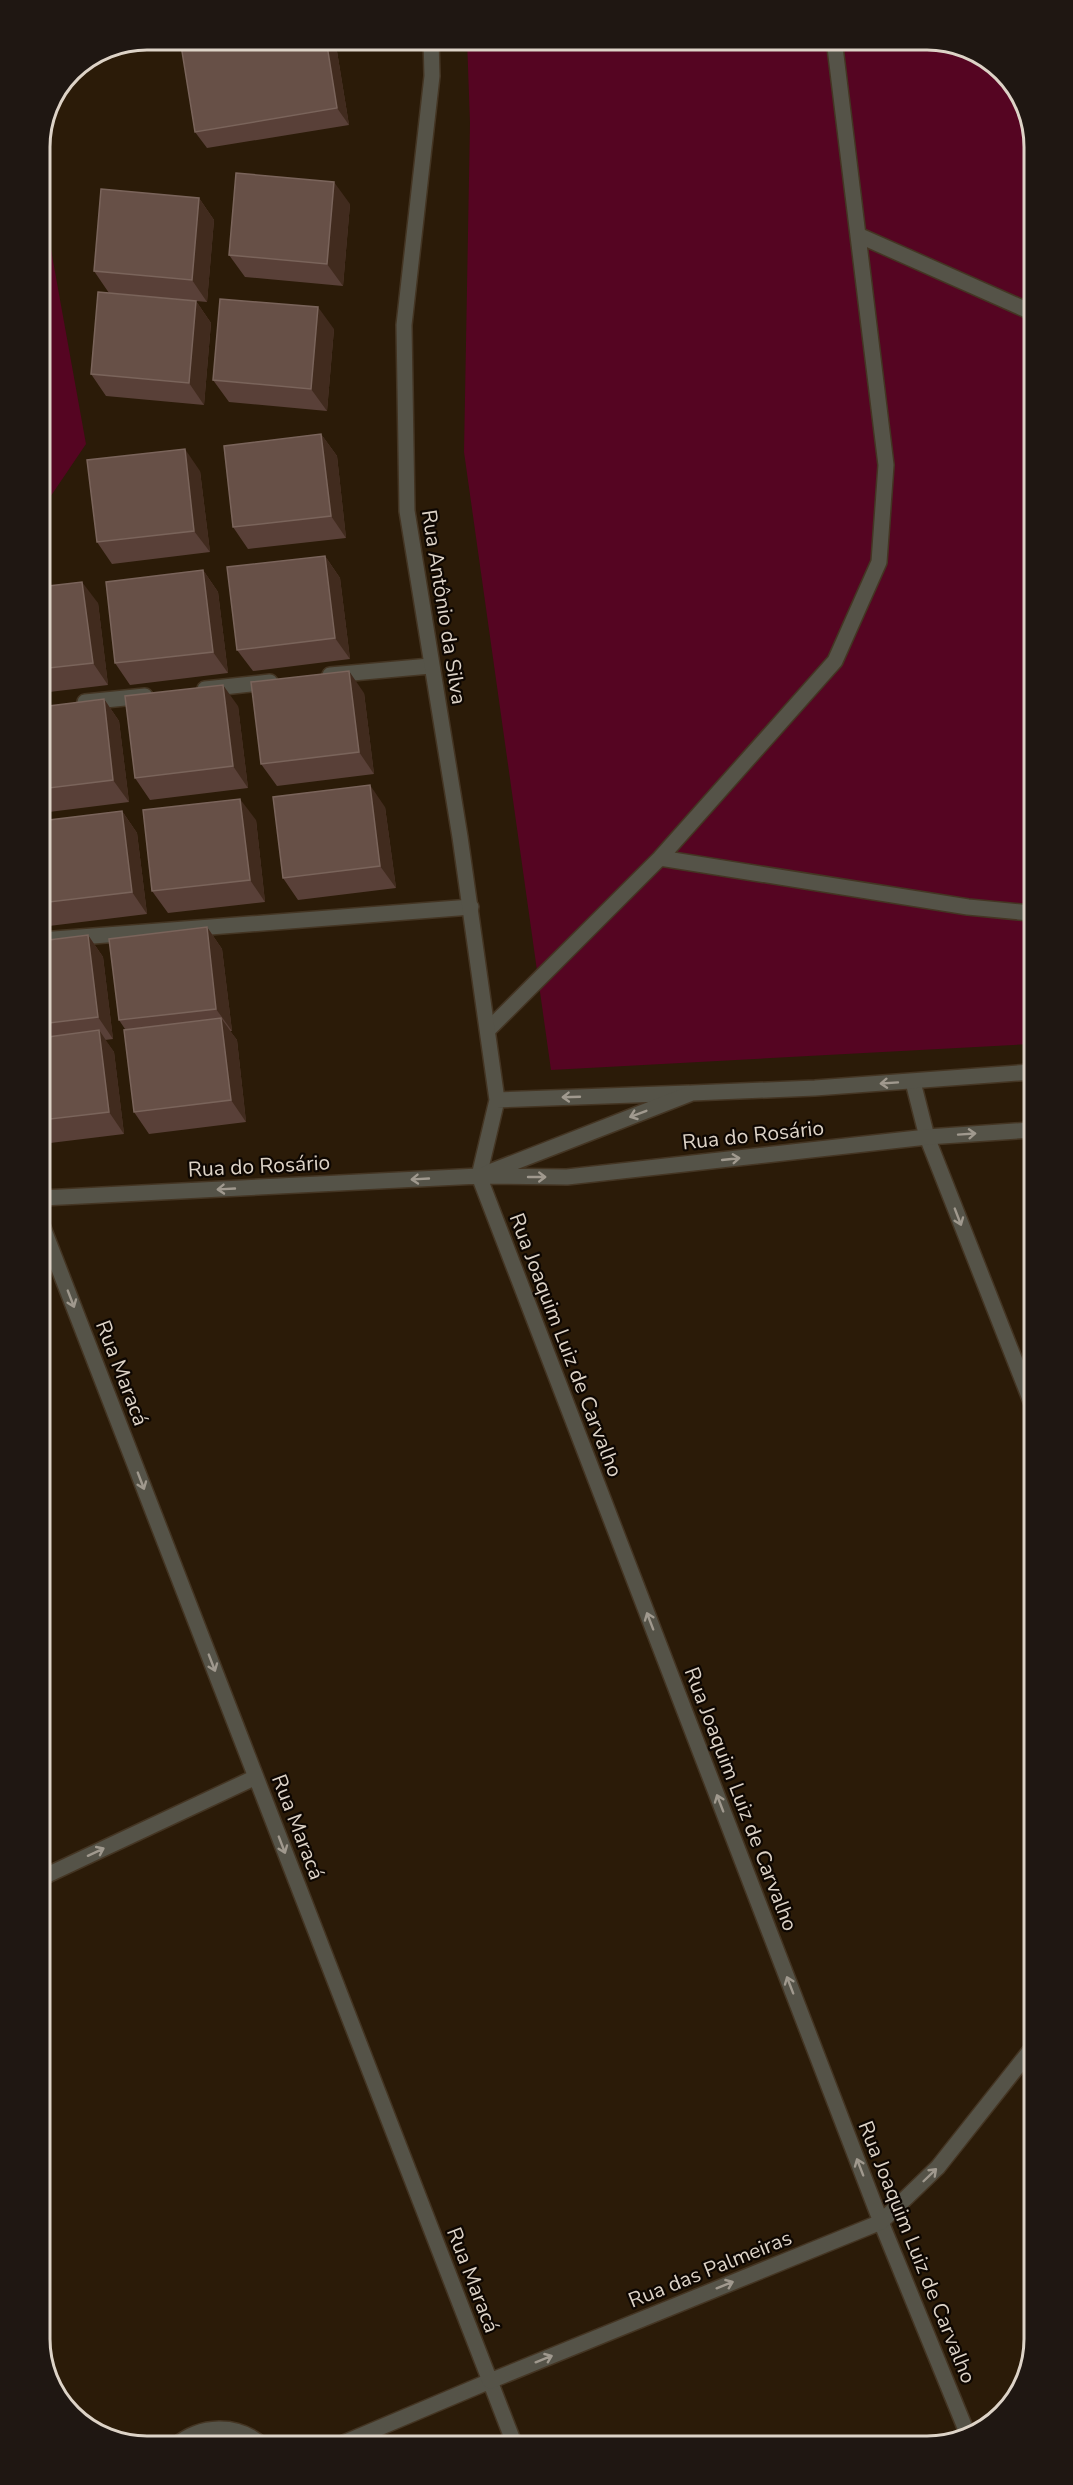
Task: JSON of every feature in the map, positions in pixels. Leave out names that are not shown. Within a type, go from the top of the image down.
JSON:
[{"type":"street","name":"Rua Antônio da Silva","points":[[431,50],[432,75],[404,325],[407,511],[430,666],[471,907],[497,1100],[479,1176]]},
{"type":"street","points":[[488,1030],[660,858],[835,661],[879,562],[886,465],[835,50]]},
{"type":"street","points":[[858,235],[1024,309]]},
{"type":"street","points":[[320,676],[430,666]]},
{"type":"street","points":[[192,690],[285,680]]},
{"type":"street","points":[[75,703],[157,694]]},
{"type":"street","points":[[660,858],[968,907],[1024,912]]},
{"type":"street","points":[[50,939],[471,907]]},
{"type":"street","name":"Rua do Rosário","points":[[497,1100],[815,1088],[1024,1073]]},
{"type":"street","points":[[913,1082],[927,1137],[1024,1384]]},
{"type":"street","name":"Rua do Rosário","points":[[479,1176],[692,1093]]},
{"type":"street","name":"Rua do Rosário","points":[[50,1198],[479,1176],[567,1177],[927,1137],[1024,1130]]},
{"type":"street","name":"Rua Joaquim Luiz de Carvalho","points":[[479,1176],[881,2222],[965,2427]]},
{"type":"street","name":"Rua Maracá","points":[[50,1246],[511,2435]]},
{"type":"street","points":[[50,1874],[256,1777]]},
{"type":"street","name":"Rua das Palmeiras","points":[[362,2435],[881,2222],[938,2167],[1024,2058]]},
{"type":"street","points":[[192,2435],[215,2428],[236,2430],[248,2435]]},
{"type":"shaded area","points":[[467,50],[945,51],[975,63],[999,83],[1007,93],[1022,128],[1024,147],[1024,1044],[551,1070],[464,452],[470,123]]},
{"type":"shaded area","points":[[50,244],[86,444],[50,497]]},
{"type":"building","points":[[182,50],[328,50],[337,108],[195,132]]},
{"type":"building","points":[[236,173],[334,182],[327,264],[229,255]]},
{"type":"building","points":[[101,189],[199,198],[192,280],[94,271]]},
{"type":"building","points":[[98,292],[196,301],[189,383],[91,374]]},
{"type":"building","points":[[220,299],[318,307],[311,389],[213,380]]},
{"type":"building","points":[[321,434],[331,516],[233,527],[224,446]]},
{"type":"building","points":[[185,449],[194,531],[97,542],[87,460]]},
{"type":"building","points":[[325,556],[335,638],[237,650],[227,567]]},
{"type":"building","points":[[203,570],[213,652],[115,663],[106,582]]},
{"type":"building","points":[[82,582],[93,663],[50,668],[50,586]]},
{"type":"building","points":[[349,671],[359,752],[261,764],[251,682]]},
{"type":"building","points":[[223,685],[233,766],[135,778],[125,696]]},
{"type":"building","points":[[104,699],[113,780],[50,788],[50,706]]},
{"type":"building","points":[[370,785],[380,866],[283,878],[273,797]]},
{"type":"building","points":[[240,799],[250,880],[152,891],[143,810]]},
{"type":"building","points":[[122,811],[132,892],[50,902],[50,820]]},
{"type":"building","points":[[207,927],[216,1009],[119,1020],[109,939]]},
{"type":"building","points":[[88,935],[98,1017],[50,1023],[50,940]]},
{"type":"building","points":[[221,1018],[231,1100],[134,1112],[124,1030]]},
{"type":"building","points":[[99,1030],[109,1112],[50,1119],[50,1037]]}]
